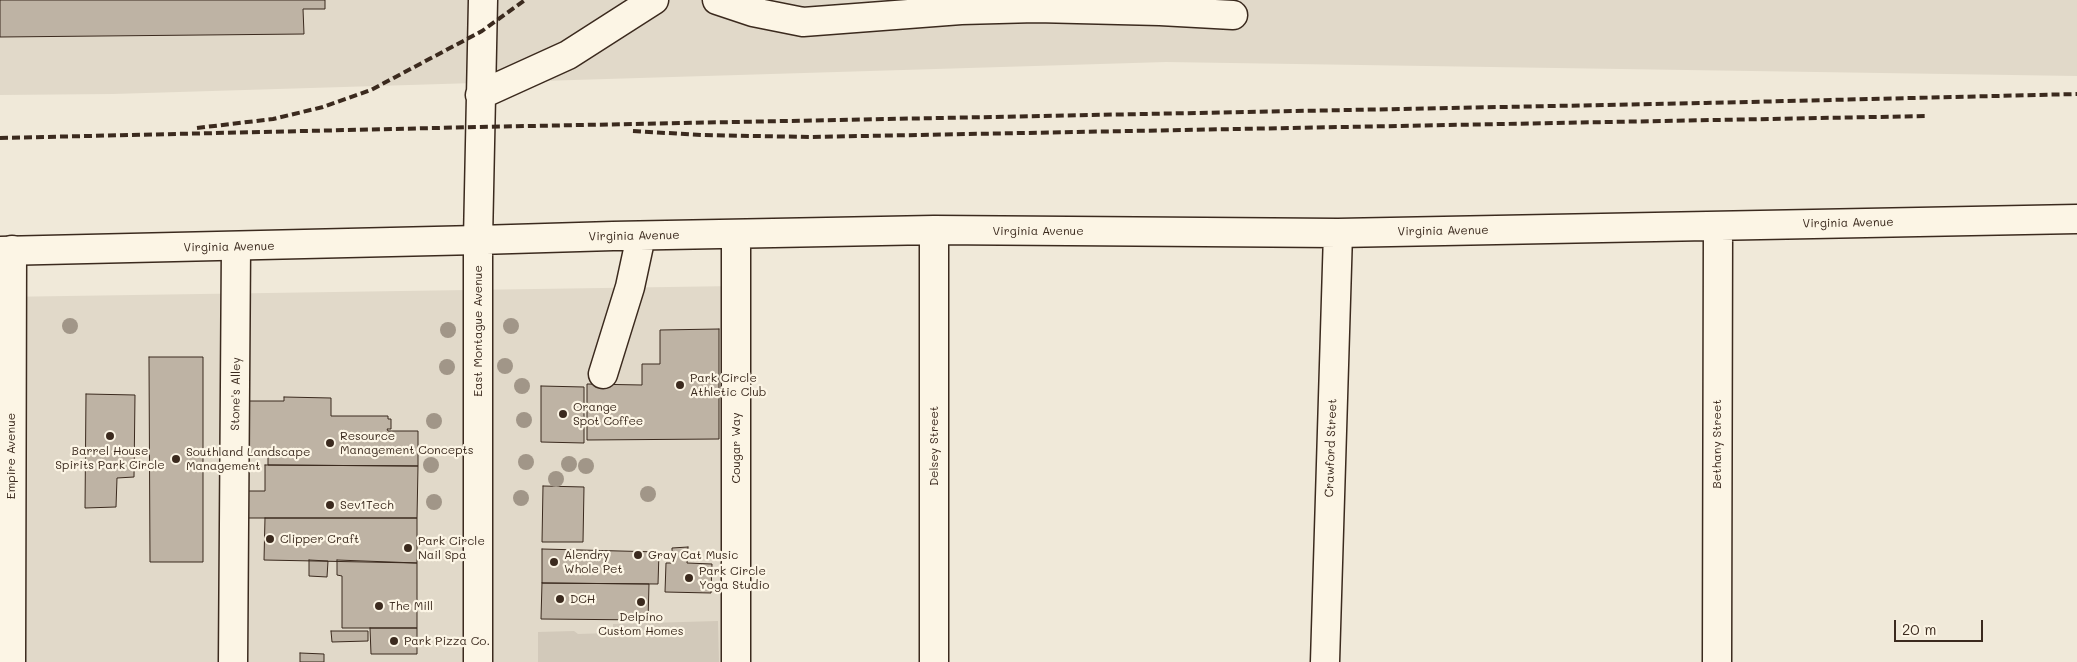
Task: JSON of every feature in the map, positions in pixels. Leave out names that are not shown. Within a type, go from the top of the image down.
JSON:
[{"type":"street","name":"East Montague Avenue","points":[[478,662],[478,240],[483,0]]},
{"type":"street","points":[[480,95],[568,55],[654,0]]},
{"type":"street","points":[[717,0],[753,12],[803,22],[961,10],[1036,8],[1233,15]]},
{"type":"street","name":"Virginia Avenue","points":[[6,251],[934,230],[1338,233],[2077,219]]},
{"type":"street","name":"Bethany Street","points":[[1717,662],[1718,226]]},
{"type":"street","name":"Delsey Street","points":[[934,230],[934,662]]},
{"type":"street","name":"Crawford Street","points":[[1325,662],[1338,233]]},
{"type":"street","name":"Cougar Way","points":[[736,234],[736,662]]},
{"type":"street","points":[[603,374],[630,287],[641,236]]},
{"type":"street","name":"Stone's Alley","points":[[233,662],[236,247]]},
{"type":"street","name":"Empire Avenue","points":[[6,251],[5,626],[11,662]]},
{"type":"shaded area","points":[[0,0],[2077,0],[2077,76],[1166,62],[113,94],[0,95]]},
{"type":"shaded area","points":[[736,286],[736,662],[0,662],[0,297]]},
{"type":"shaded area","points":[[718,621],[719,662],[538,662],[538,632],[574,631],[578,634],[609,633],[613,629],[613,624]]},
{"type":"building","points":[[0,0],[325,0],[325,9],[303,9],[304,34],[0,37]]},
{"type":"building","name":"Park Circle Athletic Club","points":[[719,329],[719,439],[587,440],[587,384],[642,385],[642,364],[660,364],[660,330]]},
{"type":"building","name":"Southland Landscape Management","points":[[149,357],[203,357],[203,562],[150,562]]},
{"type":"building","name":"Orange Spot Coffee","points":[[541,386],[584,387],[584,443],[541,442]]},
{"type":"building","name":"Barrel House Spirits Park Circle","points":[[86,394],[135,395],[134,477],[117,478],[116,507],[85,508]]},
{"type":"building","name":"Resource Management Concepts","points":[[284,397],[331,398],[331,416],[388,416],[388,419],[391,419],[391,429],[387,429],[388,431],[418,431],[418,466],[268,465],[268,455],[241,455],[242,401],[284,401]]},
{"type":"building","name":"Sev1Tech","points":[[265,465],[418,466],[417,518],[243,518],[243,491],[265,491]]},
{"type":"building","points":[[543,486],[584,487],[583,542],[542,542]]},
{"type":"building","points":[[265,518],[417,518],[417,563],[264,560]]},
{"type":"building","name":"Park Circle Yoga Studio","points":[[688,547],[687,563],[712,564],[711,593],[665,592],[666,563],[672,563],[672,548]]},
{"type":"building","points":[[542,549],[659,552],[658,584],[542,583]]},
{"type":"building","points":[[309,560],[328,561],[327,577],[309,576]]},
{"type":"building","name":"The Mill","points":[[337,560],[417,563],[417,628],[342,628],[342,576],[337,575]]},
{"type":"building","points":[[542,583],[649,584],[648,620],[541,619]]},
{"type":"building","name":"Park Pizza Co.","points":[[370,628],[417,628],[417,654],[371,654]]},
{"type":"building","points":[[331,631],[368,631],[368,641],[332,642]]},
{"type":"building","points":[[300,653],[324,654],[324,662],[300,662]]},
{"type":"railway","points":[[197,128],[273,119],[323,107],[371,90],[482,31],[525,0]]},
{"type":"railway","points":[[0,138],[2077,94]]},
{"type":"railway","points":[[633,131],[701,135],[810,137],[1928,116]]},
{"type":"place","name":"Park Circle Athletic Club","points":[[680,385]]},
{"type":"place","name":"Orange Spot Coffee","points":[[563,414]]},
{"type":"place","name":"Barrel House Spirits Park Circle","points":[[110,436]]},
{"type":"place","name":"Resource Management Concepts","points":[[330,443]]},
{"type":"place","name":"Southland Landscape Management","points":[[176,459]]},
{"type":"place","name":"Sev1Tech","points":[[330,505]]},
{"type":"place","name":"Clipper Craft","points":[[270,539]]},
{"type":"place","name":"Park Circle Nail Spa","points":[[408,548]]},
{"type":"place","name":"Gray Cat Music","points":[[638,555]]},
{"type":"place","name":"Alendry Whole Pet","points":[[554,562]]},
{"type":"place","name":"Park Circle Yoga Studio","points":[[689,578]]},
{"type":"place","name":"DCH","points":[[560,599]]},
{"type":"place","name":"Delpino Custom Homes","points":[[641,602]]},
{"type":"place","name":"The Mill","points":[[379,606]]},
{"type":"place","name":"Park Pizza Co.","points":[[394,641]]}]
